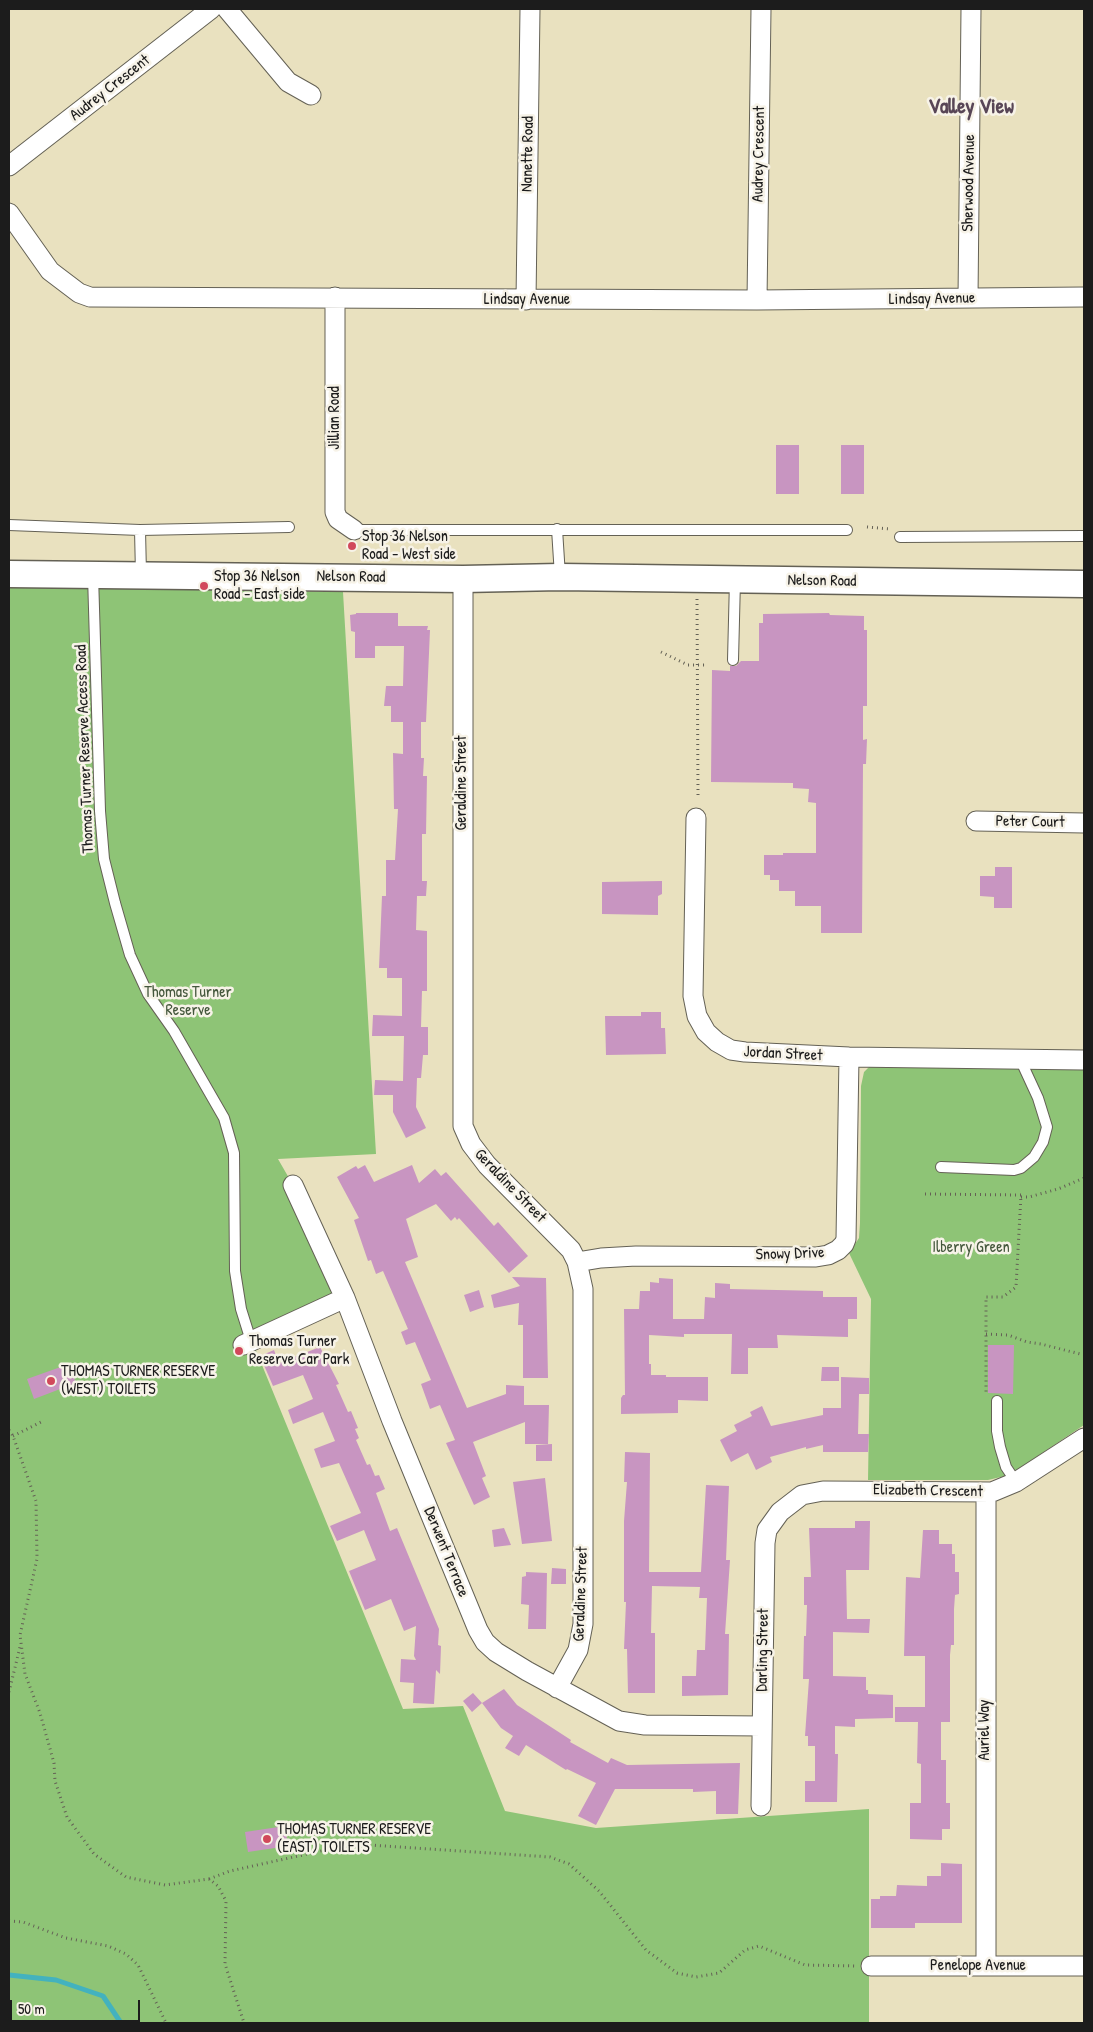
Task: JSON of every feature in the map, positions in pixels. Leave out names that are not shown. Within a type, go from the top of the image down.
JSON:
[{"type":"main road","name":"Nelson Road","points":[[9,574],[462,579],[560,577],[1084,584]]},
{"type":"street","name":"Audrey Crescent","points":[[9,166],[211,9]]},
{"type":"street","points":[[227,9],[288,82],[311,95]]},
{"type":"street","name":"Nanette Road","points":[[526,300],[530,9]]},
{"type":"street","name":"Audrey Crescent","points":[[757,300],[761,9]]},
{"type":"street","name":"Sherwood Avenue","points":[[968,298],[971,9]]},
{"type":"street","name":"Lindsay Avenue","points":[[9,213],[50,271],[79,294],[115,299],[757,300],[1084,297]]},
{"type":"street","name":"Jillian Road","points":[[335,298],[335,512],[338,519],[354,530]]},
{"type":"street","name":"Geraldine Street","points":[[462,579],[463,1126],[467,1138],[476,1151],[566,1245],[577,1262],[584,1299],[583,1624],[578,1650],[557,1688]]},
{"type":"street","name":"Jordan Street","points":[[696,818],[692,987],[695,1012],[706,1032],[717,1042],[737,1051],[849,1057],[1084,1060]]},
{"type":"street","name":"Peter Court","points":[[976,821],[1084,823]]},
{"type":"street","name":"Snowy Drive","points":[[577,1262],[601,1258],[636,1256],[816,1257],[828,1255],[838,1250],[846,1239],[849,1057]]},
{"type":"street","name":"Derwent Terrace","points":[[293,1185],[344,1298],[392,1421],[478,1630],[485,1642],[496,1652],[557,1688],[613,1718],[630,1724],[762,1726]]},
{"type":"street","points":[[247,1343],[344,1298]]},
{"type":"street","name":"Elizabeth Crescent","points":[[790,1503],[807,1493],[833,1490],[986,1494],[1016,1482],[1084,1438]]},
{"type":"street","name":"Auriel Way","points":[[986,1494],[986,1966]]},
{"type":"street","name":"Darling Street","points":[[761,1806],[766,1535],[770,1524],[790,1503]]},
{"type":"street","name":"Penelope Avenue","points":[[871,1966],[1084,1966]]},
{"type":"lane","points":[[9,525],[140,530],[289,528]]},
{"type":"lane","points":[[557,529],[560,577]]},
{"type":"lane","points":[[140,530],[141,575]]},
{"type":"lane","points":[[354,530],[847,530]]},
{"type":"lane","points":[[900,537],[1084,536]]},
{"type":"lane","name":"Thomas Turner Reserve Access Road","points":[[93,574],[100,811],[104,859],[130,954],[148,994],[174,1031],[224,1118],[234,1153],[235,1271],[247,1343]]},
{"type":"lane","points":[[733,660],[735,580]]},
{"type":"lane","points":[[941,1167],[1014,1170],[1021,1168],[1034,1157],[1043,1142],[1046,1127],[1038,1098],[1020,1059]]},
{"type":"lane","points":[[998,1401],[997,1432],[1006,1467],[1016,1482]]},
{"type":"path","points":[[867,527],[890,529]]},
{"type":"path","points":[[697,596],[698,796]]},
{"type":"path","points":[[661,652],[688,665],[706,665]]},
{"type":"path","points":[[924,1194],[1021,1195],[1021,1197],[1048,1192],[1084,1178]]},
{"type":"path","points":[[986,1403],[986,1297],[1003,1297],[1016,1287],[1021,1197]]},
{"type":"path","points":[[986,1334],[1008,1335],[1027,1342],[1084,1355]]},
{"type":"path","points":[[13,1436],[44,1421]]},
{"type":"path","points":[[9,1430],[13,1436],[36,1500],[37,1560],[20,1635],[25,1674],[40,1713],[54,1764],[55,1781],[67,1817],[94,1854],[126,1877],[165,1885],[209,1879],[230,1871],[330,1849],[370,1845],[550,1857],[569,1864],[599,1891],[646,1950],[678,1974],[696,1977],[719,1972],[745,1950],[759,1946],[805,1965],[871,1966]]},
{"type":"path","points":[[9,1692],[21,1643]]},
{"type":"path","points":[[209,1879],[218,1886],[226,1901],[225,1964],[244,2023]]},
{"type":"path","points":[[9,1921],[23,1922],[66,1938],[108,1946],[126,1954],[138,1965],[166,2023]]},
{"type":"green space","name":"Thomas Turner Reserve","points":[[9,586],[343,592],[376,1154],[278,1159],[293,1185],[345,1298],[255,1348],[403,1709],[463,1706],[505,1811],[596,1828],[869,1809],[869,2023],[9,2023]]},
{"type":"green space","name":"Ilberry Green","points":[[1084,1063],[1084,1425],[1005,1476],[988,1480],[868,1480],[871,1299],[849,1253],[859,1238],[861,1086],[864,1072],[871,1065]]},
{"type":"building","points":[[776,445],[799,445],[799,494],[776,494]]},
{"type":"building","points":[[841,445],[864,445],[864,494],[841,494]]},
{"type":"building","points":[[356,613],[398,613],[398,626],[428,626],[427,630],[430,630],[426,722],[421,722],[421,758],[424,758],[423,776],[427,776],[426,834],[422,834],[422,881],[427,881],[426,896],[417,896],[416,930],[427,931],[427,991],[422,991],[421,1027],[428,1027],[428,1055],[423,1055],[421,1078],[417,1078],[416,1107],[426,1128],[406,1138],[393,1112],[393,1095],[374,1095],[375,1080],[403,1081],[404,1036],[372,1036],[373,1015],[402,1016],[402,978],[387,978],[387,968],[379,968],[382,896],[386,896],[386,860],[395,860],[398,809],[394,809],[393,753],[403,754],[403,722],[391,722],[391,706],[384,706],[386,686],[403,686],[404,646],[375,646],[375,658],[355,658],[355,632],[351,631],[350,615]]},
{"type":"building","points":[[829,613],[830,615],[864,616],[864,630],[867,630],[867,706],[863,706],[863,740],[867,739],[866,764],[863,764],[862,933],[821,933],[821,906],[795,906],[795,891],[779,891],[779,880],[770,880],[770,875],[764,875],[764,855],[816,853],[816,803],[808,802],[809,789],[793,788],[793,783],[711,782],[712,670],[730,671],[730,666],[736,666],[741,661],[759,661],[759,623],[763,623],[763,614]]},
{"type":"building","points":[[995,867],[1012,867],[1012,908],[994,908],[994,897],[980,896],[980,876],[995,876]]},
{"type":"building","points":[[662,881],[662,894],[658,896],[658,915],[602,914],[602,882]]},
{"type":"building","points":[[641,1012],[661,1012],[661,1028],[665,1028],[666,1054],[606,1055],[605,1016],[641,1016]]},
{"type":"building","points":[[365,1165],[374,1182],[412,1165],[419,1183],[435,1169],[441,1176],[446,1172],[494,1226],[498,1222],[528,1256],[509,1273],[459,1218],[457,1220],[455,1217],[451,1221],[436,1204],[406,1219],[418,1257],[405,1262],[467,1408],[506,1394],[506,1385],[524,1386],[524,1405],[549,1405],[548,1444],[525,1444],[525,1422],[473,1442],[486,1476],[482,1478],[490,1497],[474,1505],[446,1443],[455,1440],[440,1405],[430,1409],[421,1384],[431,1380],[415,1342],[406,1345],[401,1332],[408,1329],[383,1271],[376,1274],[371,1260],[368,1261],[354,1220],[359,1218],[337,1177],[356,1166],[358,1169]]},
{"type":"building","points":[[512,1277],[546,1278],[548,1378],[523,1378],[523,1325],[518,1325],[519,1303],[494,1308],[491,1295],[520,1286]]},
{"type":"building","points":[[659,1278],[673,1279],[673,1319],[704,1319],[705,1297],[715,1298],[715,1283],[730,1284],[730,1289],[823,1291],[823,1297],[857,1297],[857,1319],[848,1319],[848,1337],[777,1335],[778,1348],[748,1348],[748,1374],[731,1374],[732,1334],[684,1334],[684,1337],[649,1335],[651,1375],[708,1377],[708,1401],[678,1400],[678,1413],[621,1414],[621,1398],[625,1395],[624,1309],[639,1309],[640,1291],[650,1291],[650,1282],[659,1283]]},
{"type":"building","points":[[479,1290],[484,1307],[470,1312],[464,1295]]},
{"type":"building","points":[[988,1345],[1014,1345],[1013,1394],[988,1393]]},
{"type":"building","points":[[320,1347],[339,1384],[336,1385],[348,1412],[351,1411],[358,1428],[355,1429],[359,1438],[356,1440],[367,1465],[370,1464],[375,1476],[379,1475],[385,1489],[376,1493],[390,1531],[397,1528],[439,1629],[438,1645],[441,1646],[440,1674],[436,1670],[434,1704],[413,1703],[414,1683],[400,1682],[401,1659],[416,1660],[414,1656],[416,1626],[404,1631],[391,1599],[365,1610],[349,1571],[376,1560],[364,1530],[337,1541],[330,1526],[361,1513],[339,1463],[321,1468],[314,1449],[335,1441],[323,1412],[293,1424],[288,1410],[313,1399],[303,1375],[273,1386],[260,1356],[274,1350],[279,1363]]},
{"type":"building","name":"THOMAS TURNER RESERVE (WEST) TOILETS","points":[[69,1364],[76,1383],[34,1399],[27,1379]]},
{"type":"building","points":[[822,1367],[839,1367],[839,1381],[821,1381]]},
{"type":"building","points":[[841,1377],[869,1378],[869,1394],[859,1394],[858,1434],[869,1434],[868,1452],[823,1452],[823,1445],[806,1449],[806,1447],[770,1457],[772,1462],[756,1470],[748,1453],[731,1462],[720,1440],[737,1431],[734,1425],[752,1416],[750,1412],[762,1406],[771,1426],[823,1415],[823,1408],[841,1408]]},
{"type":"building","points":[[552,1444],[552,1461],[536,1461],[536,1445]]},
{"type":"building","points":[[625,1452],[650,1453],[649,1572],[701,1572],[706,1485],[729,1486],[726,1560],[730,1560],[725,1634],[729,1634],[728,1695],[682,1696],[682,1676],[696,1676],[697,1650],[705,1650],[707,1598],[699,1598],[700,1587],[652,1586],[651,1633],[655,1633],[655,1693],[628,1693],[627,1649],[624,1649],[626,1602],[624,1602],[624,1521],[627,1482],[624,1482]]},
{"type":"building","points":[[545,1478],[552,1541],[522,1544],[513,1482]]},
{"type":"building","points":[[855,1521],[870,1521],[869,1570],[846,1570],[847,1619],[870,1619],[869,1633],[833,1632],[833,1676],[866,1677],[866,1690],[868,1690],[868,1694],[893,1695],[893,1718],[855,1719],[855,1727],[835,1726],[835,1754],[838,1754],[837,1802],[805,1802],[805,1781],[815,1781],[815,1746],[808,1746],[808,1736],[805,1736],[809,1679],[803,1679],[807,1605],[804,1605],[804,1577],[811,1577],[809,1528],[855,1528]]},
{"type":"building","points":[[504,1528],[511,1545],[494,1547],[492,1530]]},
{"type":"building","points":[[923,1530],[939,1530],[939,1544],[952,1544],[952,1554],[955,1554],[955,1572],[959,1572],[959,1594],[955,1595],[954,1609],[954,1645],[951,1645],[950,1655],[950,1722],[941,1722],[941,1760],[946,1760],[946,1803],[950,1803],[950,1829],[942,1829],[942,1840],[910,1839],[910,1803],[921,1803],[921,1764],[917,1763],[918,1722],[895,1722],[895,1707],[925,1707],[925,1656],[904,1656],[906,1577],[920,1578]]},
{"type":"building","points":[[552,1568],[566,1569],[566,1584],[551,1584]]},
{"type":"building","points":[[526,1572],[547,1573],[546,1629],[528,1629],[529,1605],[521,1604],[522,1577],[526,1576]]},
{"type":"building","points":[[504,1689],[517,1705],[571,1740],[570,1742],[608,1763],[611,1758],[627,1765],[740,1763],[738,1814],[716,1814],[716,1791],[693,1792],[693,1789],[615,1789],[596,1825],[578,1816],[596,1783],[566,1770],[526,1745],[519,1756],[505,1748],[513,1736],[501,1728],[482,1703]]},
{"type":"building","points":[[473,1693],[482,1703],[472,1712],[463,1701]]},
{"type":"building","name":"THOMAS TURNER RESERVE (EAST) TOILETS","points":[[285,1826],[288,1846],[248,1852],[245,1832]]},
{"type":"building","points":[[941,1863],[962,1864],[962,1923],[915,1923],[915,1928],[871,1928],[871,1899],[880,1899],[880,1896],[896,1896],[897,1885],[927,1886],[927,1876],[941,1876]]},
{"type":"waterway","points":[[9,1975],[56,1980],[103,1996],[121,2023]]},
{"type":"place","name":"Stop 36 Nelson Road - West side","points":[[352,546]]},
{"type":"place","name":"Stop 36 Nelson Road - East side","points":[[204,586]]},
{"type":"place","name":"Thomas Turner Reserve Car Park","points":[[239,1351]]},
{"type":"place","name":"THOMAS TURNER RESERVE (WEST) TOILETS","points":[[51,1381]]},
{"type":"place","name":"THOMAS TURNER RESERVE (EAST) TOILETS","points":[[267,1839]]},
{"type":"district","name":"Valley View","points":[[971,107]]}]
